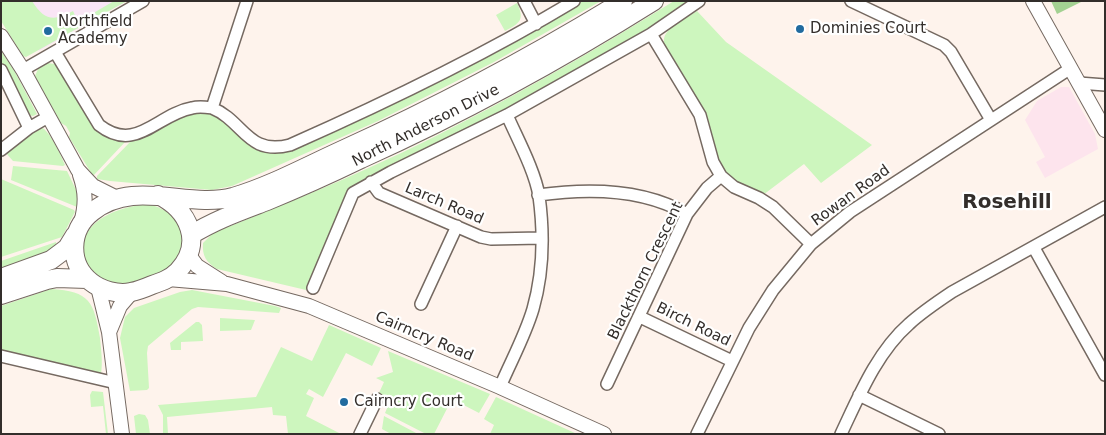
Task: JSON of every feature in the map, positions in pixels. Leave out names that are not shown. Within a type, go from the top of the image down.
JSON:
[{"type":"main road","name":"North Anderson Drive","points":[[158,195],[220,199],[244,193],[374,136],[443,102],[624,1]]},
{"type":"main road","name":"North Anderson Drive","points":[[191,234],[223,218],[363,158],[455,113],[575,48],[654,1]]},
{"type":"main road","points":[[1,278],[51,260],[64,252],[78,228],[93,211],[119,198],[146,194],[158,195],[179,209],[191,234],[188,254],[178,271],[168,279],[132,292],[112,292],[92,283],[62,278],[46,280],[1,295]]},
{"type":"main road","points":[[78,228],[74,243],[74,254],[78,266],[92,283]]},
{"type":"street","points":[[23,70],[143,1]]},
{"type":"street","points":[[212,108],[247,1]]},
{"type":"street","points":[[524,1],[536,24]]},
{"type":"street","points":[[55,52],[99,125],[108,132],[118,136],[138,134],[191,108],[212,108],[228,117],[250,139],[258,144],[280,148],[363,113],[536,24],[574,1]]},
{"type":"street","name":"North Anderson Drive","points":[[313,288],[353,193],[371,182],[507,115],[651,34],[699,1]]},
{"type":"street","points":[[850,1],[944,45],[951,52],[991,120]]},
{"type":"street","points":[[1033,1],[1105,130]]},
{"type":"street","points":[[651,34],[700,115],[713,162],[721,176],[734,186],[773,207],[811,244]]},
{"type":"street","points":[[1,36],[23,70],[78,170],[84,186],[86,199],[78,228]]},
{"type":"street","name":"Rowan Road","points":[[697,434],[749,328],[773,290],[811,244],[850,212],[1071,68]]},
{"type":"street","points":[[1,70],[29,128]]},
{"type":"street","points":[[1079,83],[1105,85]]},
{"type":"street","points":[[500,386],[525,332],[539,286],[541,238],[538,195],[526,156],[507,115]]},
{"type":"street","points":[[1,150],[29,128],[48,117]]},
{"type":"street","points":[[78,170],[93,186],[119,198]]},
{"type":"street","name":"Blackthorn Crescent","points":[[607,384],[687,214],[707,188],[721,176]]},
{"type":"street","name":"Larch Road","points":[[371,182],[379,193],[481,237],[491,239],[541,238]]},
{"type":"street","points":[[538,195],[572,190],[604,191],[640,196],[673,206],[687,214]]},
{"type":"street","points":[[841,434],[859,395],[891,343],[908,325],[928,308],[952,292],[1105,207]]},
{"type":"street","points":[[421,304],[456,226]]},
{"type":"street","points":[[1034,248],[1105,375]]},
{"type":"street","name":"Cairncry Road","points":[[188,254],[197,266],[209,275],[227,284]]},
{"type":"street","name":"Cairncry Road","points":[[168,279],[227,284],[309,306],[500,386],[604,434]]},
{"type":"street","points":[[92,283],[103,301],[110,332],[122,434]]},
{"type":"street","points":[[110,332],[116,312],[132,292]]},
{"type":"street","name":"Birch Road","points":[[640,317],[732,361]]},
{"type":"street","points":[[1,356],[116,383]]},
{"type":"street","points":[[859,395],[939,434]]},
{"type":"street","points":[[360,434],[378,399]]},
{"type":"shaded area","name":"Northfield Academy","points":[[2,1],[127,1],[39,51]]},
{"type":"shaded area","points":[[1061,87],[1069,87],[1095,134],[1098,149],[1045,178],[1036,162],[1045,157],[1025,120],[1037,101]]},
{"type":"green space","name":"Northfield Academy","points":[[1,1],[32,1],[41,12],[54,18],[73,11],[78,22],[114,1],[127,1],[26,57],[23,56],[1,21]]},
{"type":"green space","points":[[582,1],[601,1],[494,62],[378,121],[232,186],[212,190],[97,179],[97,176],[132,140],[179,116],[206,111],[216,115],[267,151],[538,28]]},
{"type":"green space","points":[[674,1],[692,1],[650,29],[486,121],[348,189],[306,290],[217,269],[206,258],[203,252],[203,243],[213,233],[340,181],[432,138],[543,79]]},
{"type":"green space","points":[[1051,1],[1083,1],[1057,14]]},
{"type":"green space","points":[[517,3],[521,13],[520,20],[505,31],[496,15]]},
{"type":"green space","points":[[697,11],[726,42],[872,145],[821,183],[804,164],[763,195],[742,186],[731,178],[717,160],[662,43],[671,28]]},
{"type":"green space","points":[[1,51],[15,72],[37,114],[33,116],[28,115],[1,61]]},
{"type":"green space","points":[[48,63],[57,66],[96,128],[111,138],[126,141],[93,176],[69,137],[70,133],[66,126],[61,123],[35,76],[38,69]]},
{"type":"green space","points":[[41,127],[51,138],[65,165],[13,161],[5,152]]},
{"type":"green space","points":[[13,166],[67,171],[77,192],[77,207],[11,180]]},
{"type":"green space","points":[[1,179],[74,210],[75,212],[62,237],[1,257]]},
{"type":"green space","points":[[147,204],[163,210],[176,220],[180,227],[183,242],[178,258],[171,268],[143,282],[129,286],[108,286],[92,274],[84,264],[82,247],[85,237],[98,221],[107,215]]},
{"type":"green space","points":[[56,242],[56,250],[1,272],[1,261]]},
{"type":"green space","points":[[51,289],[74,292],[88,301],[92,307],[100,338],[101,374],[97,375],[44,360],[1,351],[1,306]]},
{"type":"green space","points":[[192,290],[281,308],[279,313],[198,307],[192,309],[148,346],[149,388],[147,390],[130,391],[120,338],[125,317],[134,308],[180,292]]},
{"type":"green space","points":[[220,318],[255,320],[251,330],[220,331]]},
{"type":"green space","points":[[196,322],[202,325],[203,341],[181,342],[181,350],[171,350],[170,343]]},
{"type":"green space","points":[[329,325],[381,348],[372,366],[346,353],[323,397],[309,389],[306,394],[314,398],[306,416],[341,434],[288,434],[286,416],[273,415],[272,407],[167,417],[168,434],[163,434],[163,415],[158,405],[256,397],[281,347],[312,361]]},
{"type":"green space","points":[[388,351],[490,394],[479,413],[452,399],[434,434],[426,434],[385,413],[391,399],[379,393],[384,382],[376,378],[393,372]]},
{"type":"green space","points":[[92,391],[103,392],[108,434],[106,434],[103,406],[91,407],[90,395]]},
{"type":"green space","points":[[496,397],[577,434],[490,434],[494,425],[484,419]]},
{"type":"green space","points":[[139,414],[145,415],[148,420],[150,434],[136,434],[134,416]]},
{"type":"green space","points":[[384,416],[418,434],[391,434],[382,429]]},
{"type":"place","name":"Dominies Court","points":[[800,29]]},
{"type":"place","name":"Northfield Academy","points":[[48,31]]},
{"type":"place","name":"Cairncry Court","points":[[344,402]]},
{"type":"district","name":"Rosehill","points":[[1007,203]]}]
